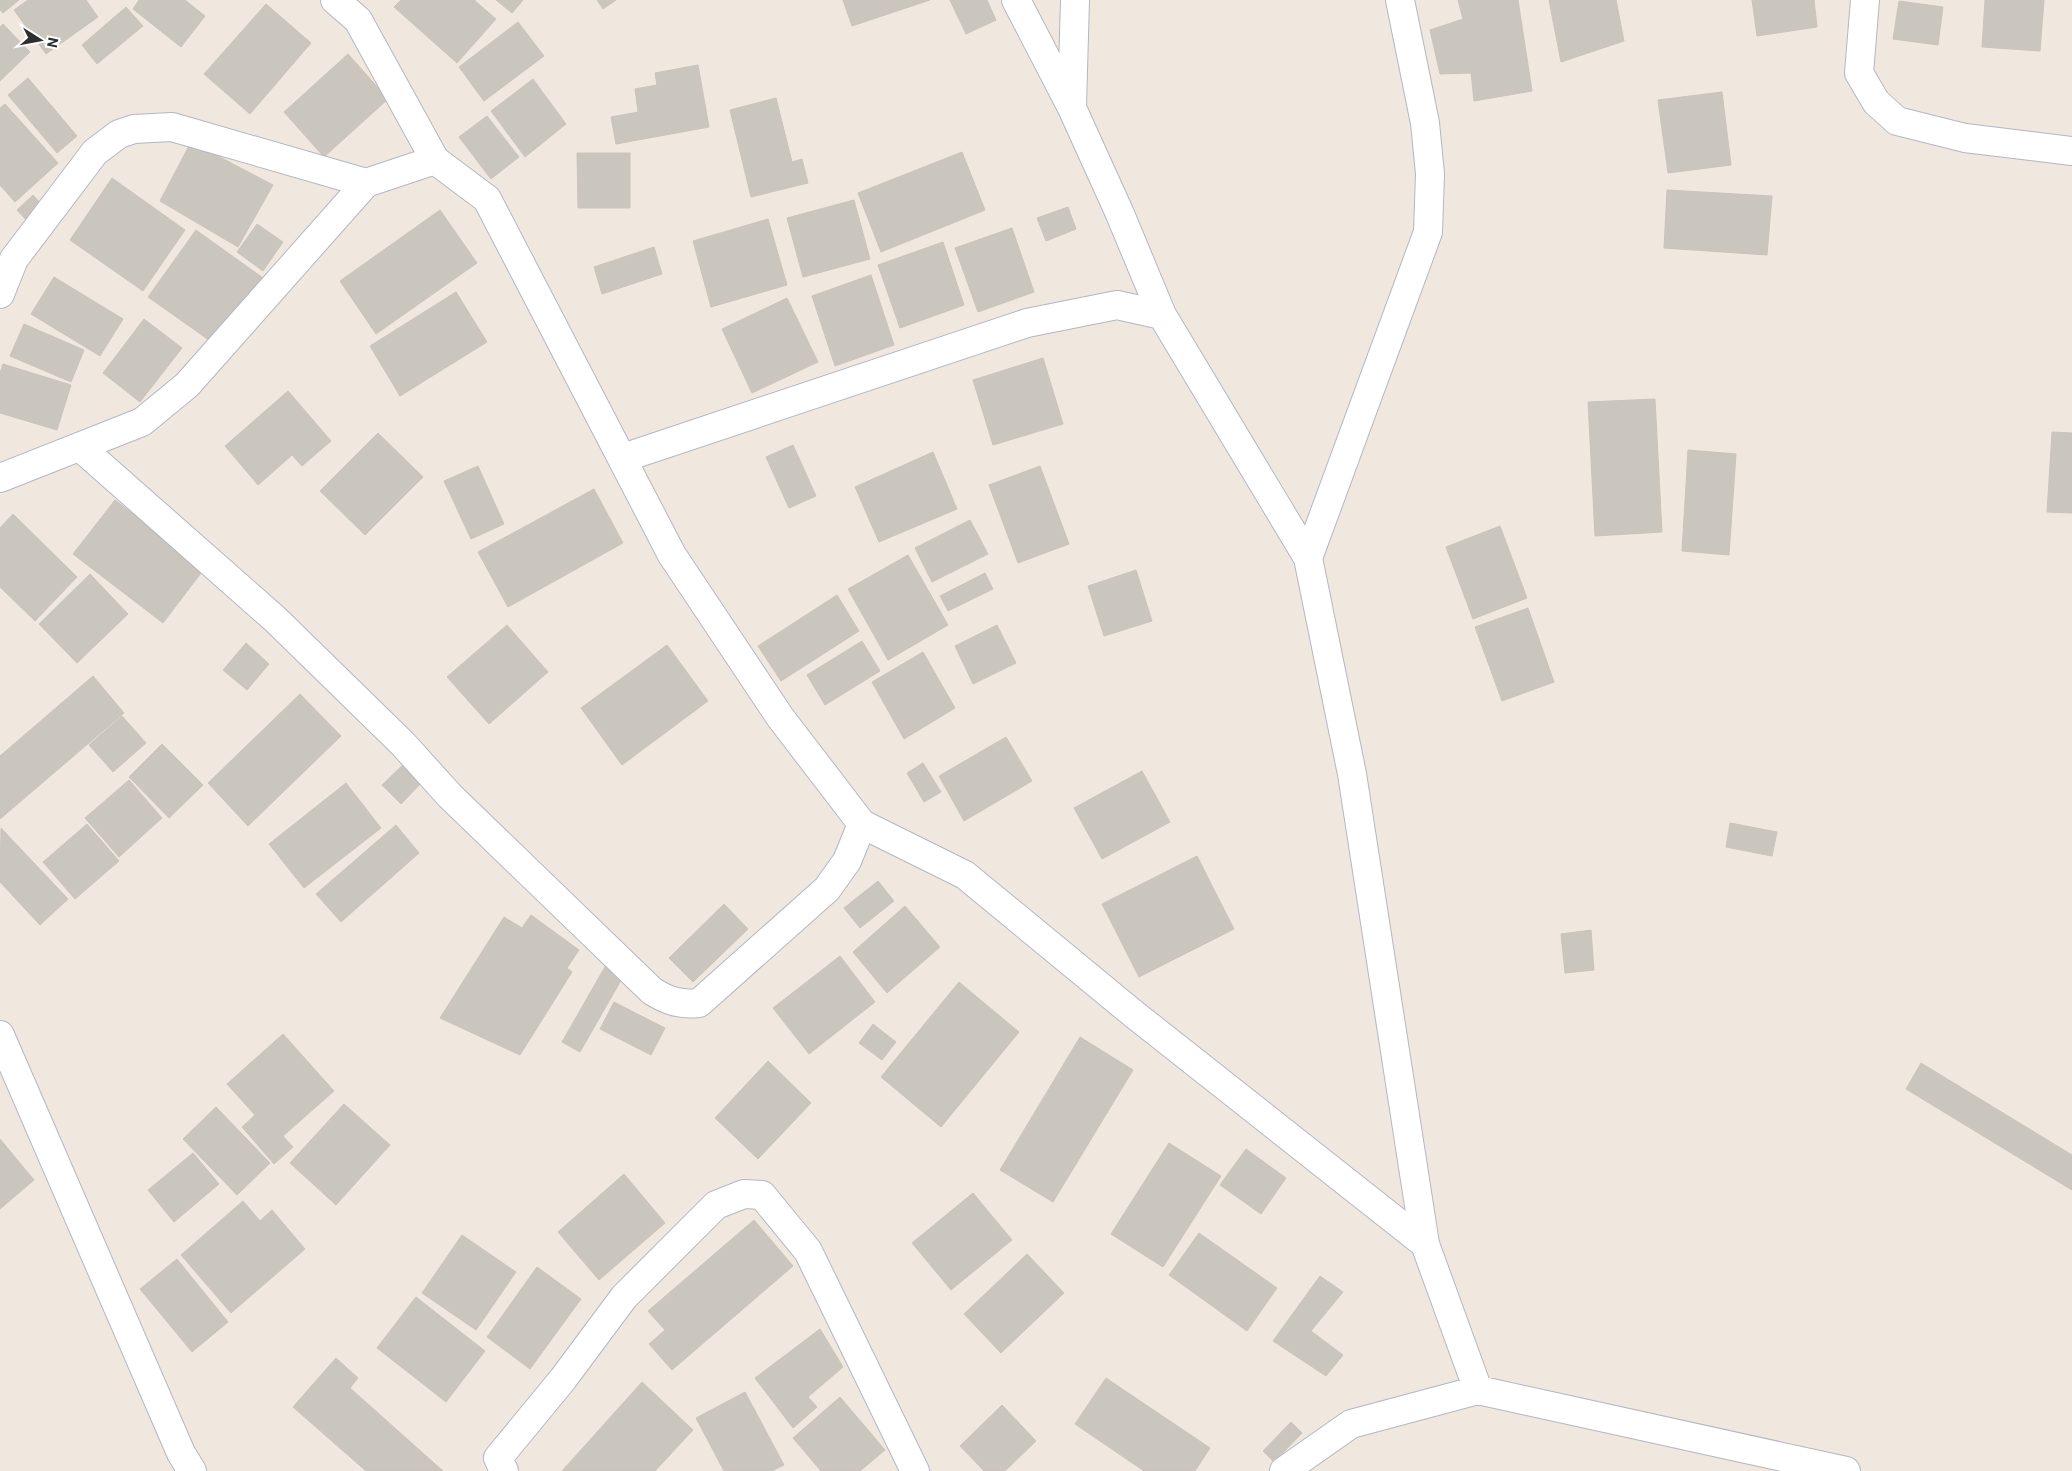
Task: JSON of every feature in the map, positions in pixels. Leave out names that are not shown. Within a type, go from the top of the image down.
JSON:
[{"type":"street","points":[[335,0],[358,20],[435,160],[487,199],[672,554],[780,717],[862,824],[964,875],[1135,1015],[1425,1244]]},
{"type":"street","points":[[1016,0],[1072,108],[1120,214],[1162,315],[1308,558],[1352,774],[1425,1244],[1478,1390]]},
{"type":"street","points":[[1072,108],[1075,0]]},
{"type":"street","points":[[1308,558],[1428,232],[1430,174],[1425,123],[1400,0]]},
{"type":"street","points":[[1865,0],[1859,74],[1876,102],[1898,120],[1965,138],[2072,151]]},
{"type":"street","points":[[0,294],[14,259],[95,152],[119,134],[134,129],[172,127],[366,183]]},
{"type":"street","points":[[0,478],[142,422],[188,385],[366,183],[435,160]]},
{"type":"street","points":[[622,458],[1027,323],[1117,306],[1162,315]]},
{"type":"street","points":[[80,447],[275,619],[403,744],[450,796],[652,991],[665,999],[682,1005],[700,1003],[827,889],[847,860],[862,824]]},
{"type":"street","points":[[0,1035],[181,1453],[192,1471]]},
{"type":"street","points":[[504,1471],[498,1458],[563,1379],[624,1297],[716,1205],[744,1194],[762,1195],[808,1251],[915,1471]]},
{"type":"street","points":[[1284,1471],[1351,1424],[1478,1390],[1846,1471]]},
{"type":"building","points":[[0,0],[19,0],[3,13],[0,10]]},
{"type":"building","points":[[28,0],[86,0],[98,17],[46,54],[14,10]]},
{"type":"building","points":[[139,0],[185,0],[205,16],[181,47],[133,9]]},
{"type":"building","points":[[401,0],[474,0],[496,19],[457,63],[394,7]]},
{"type":"building","points":[[496,0],[523,0],[512,13]]},
{"type":"building","points":[[597,0],[616,0],[603,9]]},
{"type":"building","points":[[843,0],[930,0],[852,26]]},
{"type":"building","points":[[950,0],[987,0],[996,20],[966,34]]},
{"type":"building","points":[[1458,0],[1518,0],[1532,91],[1474,101],[1471,73],[1440,74],[1430,30],[1463,19]]},
{"type":"building","points":[[1549,0],[1616,0],[1624,41],[1561,62]]},
{"type":"building","points":[[1752,0],[1814,0],[1817,27],[1757,36]]},
{"type":"building","points":[[1985,0],[2044,0],[2040,51],[1982,47]]},
{"type":"building","points":[[1899,1],[1943,7],[1938,45],[1893,39]]},
{"type":"building","points":[[266,4],[311,43],[250,114],[204,74]]},
{"type":"building","points":[[126,7],[143,26],[97,64],[82,45]]},
{"type":"building","points":[[518,22],[544,56],[484,101],[459,67]]},
{"type":"building","points":[[3,24],[30,52],[0,81],[0,27]]},
{"type":"building","points":[[348,54],[388,99],[324,157],[284,112]]},
{"type":"building","points":[[698,65],[709,127],[616,144],[611,117],[638,112],[635,89],[657,85],[655,73]]},
{"type":"building","points":[[28,78],[77,136],[57,153],[8,95]]},
{"type":"building","points":[[533,79],[566,124],[525,157],[491,111]]},
{"type":"building","points":[[1722,92],[1731,165],[1668,173],[1658,100]]},
{"type":"building","points":[[776,98],[792,162],[802,159],[808,183],[751,197],[730,110]]},
{"type":"building","points":[[5,104],[58,163],[15,202],[0,185],[0,108]]},
{"type":"building","points":[[487,116],[519,157],[491,179],[459,137]]},
{"type":"building","points":[[191,142],[273,185],[238,247],[160,201]]},
{"type":"building","points":[[962,152],[985,210],[881,252],[858,193]]},
{"type":"building","points":[[577,153],[630,153],[630,208],[578,208]]},
{"type":"building","points":[[112,178],[185,230],[143,291],[70,240]]},
{"type":"building","points":[[1667,190],[1772,196],[1767,255],[1664,248]]},
{"type":"building","points":[[33,195],[45,208],[29,223],[17,210]]},
{"type":"building","points":[[854,200],[870,259],[803,277],[787,218]]},
{"type":"building","points":[[1068,207],[1076,229],[1046,241],[1037,218]]},
{"type":"building","points":[[440,210],[477,263],[376,334],[340,281]]},
{"type":"building","points":[[768,219],[787,285],[711,307],[693,241]]},
{"type":"building","points":[[257,224],[283,242],[263,271],[237,252]]},
{"type":"building","points":[[1012,228],[1034,292],[978,312],[955,248]]},
{"type":"building","points":[[196,230],[263,278],[216,345],[148,297]]},
{"type":"building","points":[[943,242],[964,305],[900,328],[878,265]]},
{"type":"building","points":[[654,247],[662,274],[602,294],[594,267]]},
{"type":"building","points":[[871,275],[894,345],[835,366],[812,296]]},
{"type":"building","points":[[54,277],[123,319],[100,356],[31,314]]},
{"type":"building","points":[[456,292],[487,342],[400,396],[370,346]]},
{"type":"building","points":[[787,298],[818,362],[752,393],[722,329]]},
{"type":"building","points":[[144,319],[182,348],[140,402],[103,373]]},
{"type":"building","points":[[24,324],[84,350],[71,382],[10,356]]},
{"type":"building","points":[[1043,358],[1063,424],[993,445],[973,380]]},
{"type":"building","points":[[3,364],[71,385],[57,430],[0,413],[0,373]]},
{"type":"building","points":[[288,391],[331,441],[302,466],[292,455],[258,485],[225,446]]},
{"type":"building","points":[[1655,399],[1662,532],[1595,536],[1588,402]]},
{"type":"building","points":[[2052,432],[2072,433],[2072,513],[2047,512]]},
{"type":"building","points":[[378,433],[423,477],[365,535],[320,491]]},
{"type":"building","points":[[793,445],[816,496],[789,508],[766,457]]},
{"type":"building","points":[[1688,450],[1736,454],[1729,555],[1682,551]]},
{"type":"building","points":[[933,452],[957,509],[879,542],[855,487]]},
{"type":"building","points":[[478,466],[504,524],[471,539],[444,481]]},
{"type":"building","points":[[1040,466],[1069,544],[1018,563],[989,485]]},
{"type":"building","points":[[594,489],[623,543],[508,607],[478,552]]},
{"type":"building","points":[[115,500],[204,569],[163,623],[73,554]]},
{"type":"building","points":[[13,514],[77,577],[35,621],[0,587],[0,528]]},
{"type":"building","points":[[970,520],[988,554],[932,582],[915,548]]},
{"type":"building","points":[[1500,526],[1527,598],[1473,619],[1446,547]]},
{"type":"building","points":[[908,555],[948,625],[888,660],[848,589]]},
{"type":"building","points":[[1136,570],[1152,621],[1104,636],[1088,586]]},
{"type":"building","points":[[985,573],[993,589],[948,611],[940,596]]},
{"type":"building","points":[[90,574],[128,614],[77,663],[39,624]]},
{"type":"building","points":[[837,595],[859,631],[781,681],[758,646]]},
{"type":"building","points":[[1528,608],[1554,682],[1502,701],[1475,627]]},
{"type":"building","points":[[507,625],[548,672],[489,724],[447,677]]},
{"type":"building","points":[[997,625],[1016,663],[973,684],[955,646]]},
{"type":"building","points":[[862,641],[880,671],[825,705],[807,675]]},
{"type":"building","points":[[246,643],[269,664],[247,690],[223,670]]},
{"type":"building","points":[[667,645],[708,701],[622,765],[581,708]]},
{"type":"building","points":[[923,652],[955,708],[904,739],[872,682]]},
{"type":"building","points":[[93,676],[124,713],[0,819],[0,756]]},
{"type":"building","points":[[300,694],[341,736],[248,826],[208,783]]},
{"type":"building","points":[[122,716],[146,743],[113,772],[89,745]]},
{"type":"building","points":[[1006,737],[1032,781],[964,821],[939,776]]},
{"type":"building","points":[[162,744],[203,785],[169,818],[129,777]]},
{"type":"building","points":[[409,759],[427,777],[401,804],[382,785]]},
{"type":"building","points":[[923,763],[941,792],[924,802],[907,773]]},
{"type":"building","points":[[1142,771],[1170,822],[1102,859],[1074,808]]},
{"type":"building","points":[[129,780],[162,818],[119,857],[85,818]]},
{"type":"building","points":[[346,783],[381,828],[304,888],[269,844]]},
{"type":"building","points":[[1730,823],[1777,832],[1772,856],[1726,847]]},
{"type":"building","points":[[87,824],[119,861],[75,899],[43,862]]},
{"type":"building","points":[[396,825],[419,853],[341,922],[316,894]]},
{"type":"building","points":[[1,828],[68,899],[40,925],[0,882]]},
{"type":"building","points":[[1197,856],[1234,929],[1139,977],[1102,904]]},
{"type":"building","points":[[878,881],[894,901],[860,928],[844,908]]},
{"type":"building","points":[[724,904],[748,929],[693,982],[669,958]]},
{"type":"building","points":[[905,906],[940,947],[887,993],[853,952]]},
{"type":"building","points":[[531,915],[579,950],[567,968],[572,972],[520,1055],[440,1018],[504,917],[522,928]]},
{"type":"building","points":[[1591,930],[1594,970],[1565,973],[1561,934]]},
{"type":"building","points":[[840,956],[875,1002],[809,1054],[773,1008]]},
{"type":"building","points":[[606,965],[624,975],[580,1052],[562,1042]]},
{"type":"building","points":[[959,982],[1019,1032],[941,1127],[881,1077]]},
{"type":"building","points":[[614,1002],[665,1028],[651,1055],[600,1029]]},
{"type":"building","points":[[873,1024],[896,1042],[882,1060],[859,1043]]},
{"type":"building","points":[[283,1034],[334,1091],[283,1136],[293,1147],[274,1164],[242,1127],[255,1115],[227,1084]]},
{"type":"building","points":[[1080,1037],[1133,1070],[1053,1202],[1000,1170]]},
{"type":"building","points":[[768,1061],[811,1103],[758,1159],[715,1118]]},
{"type":"building","points":[[1921,1063],[2072,1155],[2072,1190],[1906,1089]]},
{"type":"building","points":[[344,1104],[390,1145],[336,1205],[290,1163]]},
{"type":"building","points":[[216,1107],[270,1163],[237,1195],[183,1139]]},
{"type":"building","points":[[0,1139],[34,1180],[0,1209]]},
{"type":"building","points":[[1169,1143],[1221,1176],[1163,1267],[1111,1234]]},
{"type":"building","points":[[1246,1149],[1286,1178],[1261,1214],[1220,1185]]},
{"type":"building","points":[[193,1153],[219,1184],[174,1222],[148,1190]]},
{"type":"building","points":[[624,1174],[665,1223],[599,1280],[558,1232]]},
{"type":"building","points":[[973,1193],[1012,1240],[951,1290],[912,1243]]},
{"type":"building","points":[[243,1201],[260,1221],[272,1210],[305,1249],[231,1313],[181,1255]]},
{"type":"building","points":[[754,1220],[793,1266],[672,1370],[649,1344],[665,1330],[648,1311]]},
{"type":"building","points":[[1199,1233],[1277,1288],[1247,1331],[1169,1275]]},
{"type":"building","points":[[462,1235],[516,1272],[476,1330],[422,1293]]},
{"type":"building","points":[[1027,1254],[1064,1293],[1001,1353],[964,1314]]},
{"type":"building","points":[[177,1259],[228,1322],[192,1352],[140,1289]]},
{"type":"building","points":[[537,1267],[581,1299],[530,1369],[487,1337]]},
{"type":"building","points":[[1320,1276],[1343,1292],[1311,1331],[1343,1355],[1326,1376],[1273,1341]]},
{"type":"building","points":[[416,1297],[485,1351],[446,1402],[377,1348]]},
{"type":"building","points":[[820,1329],[843,1367],[808,1397],[817,1407],[793,1428],[755,1378]]},
{"type":"building","points":[[336,1358],[358,1378],[350,1388],[443,1471],[366,1471],[293,1407]]},
{"type":"building","points":[[1106,1378],[1210,1448],[1195,1471],[1144,1471],[1075,1424]]},
{"type":"building","points":[[642,1382],[693,1430],[655,1471],[562,1471]]},
{"type":"building","points":[[745,1392],[784,1465],[772,1471],[724,1471],[696,1418]]},
{"type":"building","points":[[840,1397],[885,1450],[860,1471],[821,1471],[793,1438]]},
{"type":"building","points":[[1002,1405],[1036,1441],[1005,1471],[984,1471],[960,1446]]},
{"type":"building","points":[[1291,1422],[1302,1433],[1274,1462],[1263,1451]]}]
